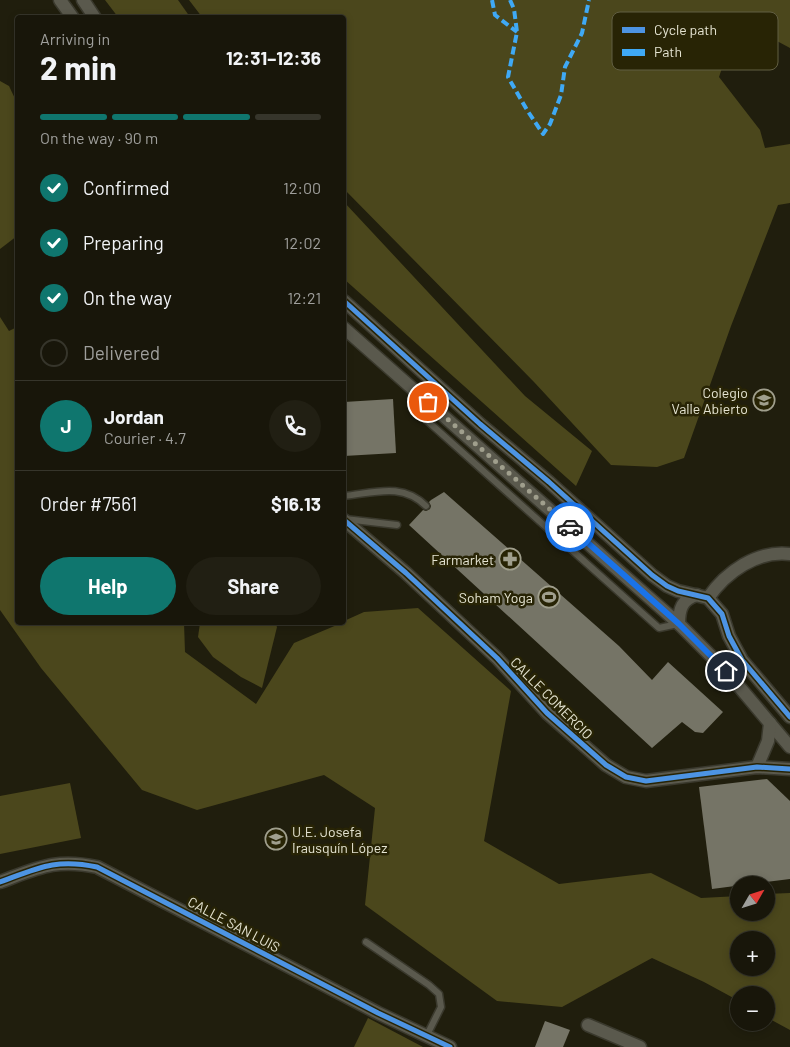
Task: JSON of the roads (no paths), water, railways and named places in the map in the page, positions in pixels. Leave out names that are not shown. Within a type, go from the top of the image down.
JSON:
[{"type":"street","points":[[60,0],[70,15]]},
{"type":"street","points":[[83,0],[93,15]]},
{"type":"street","points":[[346,303],[472,418],[549,482],[652,575],[667,586],[678,591],[703,596],[722,614],[732,642],[742,660],[790,717]]},
{"type":"street","points":[[346,331],[679,624],[726,671],[790,747]]},
{"type":"street","name":"CALLE COMERCIO","points":[[346,521],[406,573],[483,645],[547,713],[606,765],[626,777],[646,781],[757,767],[790,768]]},
{"type":"street","points":[[679,624],[679,612],[682,605],[692,596],[703,596],[753,558],[769,554],[790,554]]},
{"type":"street","points":[[757,767],[768,741],[770,723]]},
{"type":"street","name":"CALLE SAN LUIS","points":[[0,882],[38,867],[61,863],[79,863],[97,867],[426,1037],[450,1047]]},
{"type":"street","points":[[588,1025],[640,1047]]},
{"type":"lane","points":[[346,496],[397,490],[409,493],[426,506]]},
{"type":"lane","points":[[346,519],[397,525]]},
{"type":"lane","points":[[366,942],[429,985],[439,994],[441,1007],[426,1037]]},
{"type":"place","name":"Colegio Valle Abierto","points":[[764,400]]},
{"type":"place","name":"Farmarket","points":[[510,559]]},
{"type":"place","name":"Soham Yoga","points":[[549,597]]},
{"type":"place","name":"U.E. Josefa Irausquín López","points":[[276,839]]}]
